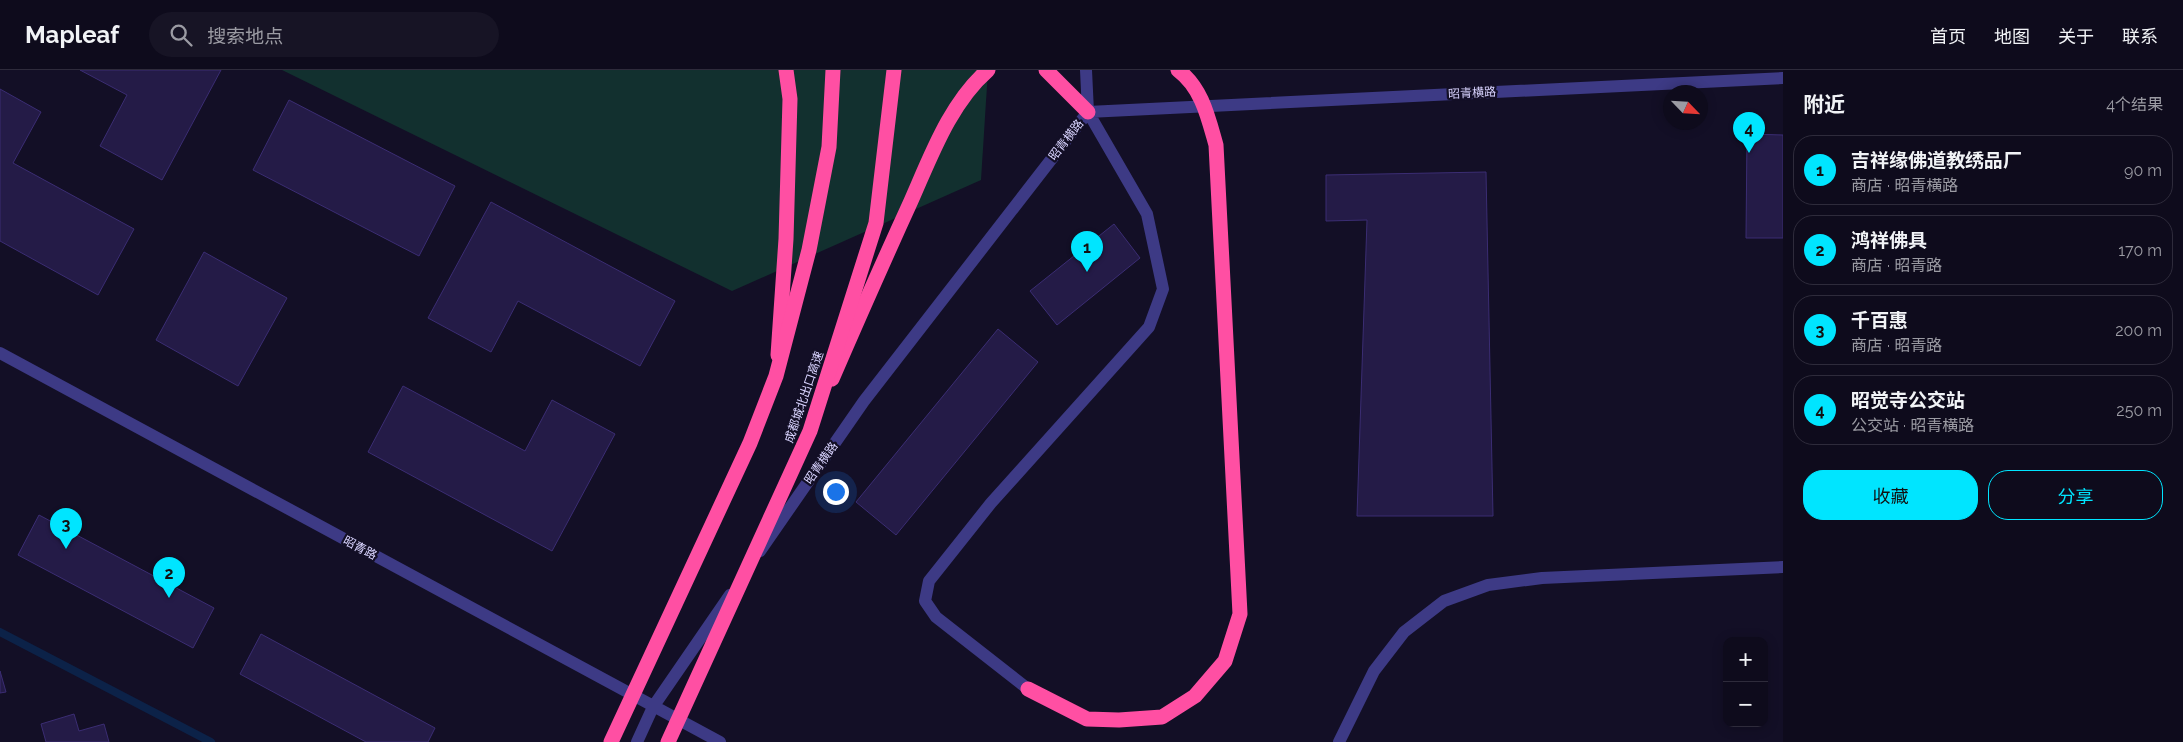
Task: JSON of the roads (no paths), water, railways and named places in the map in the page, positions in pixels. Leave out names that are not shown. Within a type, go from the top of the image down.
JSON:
[{"type":"highway","points":[[776,376],[786,238],[790,109],[786,70]]},
{"type":"highway","points":[[611,742],[750,443],[776,376],[809,250],[829,147],[833,70]]},
{"type":"highway","name":"成都城北出口高速","points":[[668,742],[810,431],[876,223],[894,70]]},
{"type":"highway","points":[[810,431],[871,288],[940,138],[961,102],[988,70]]},
{"type":"highway","points":[[1046,70],[1088,112]]},
{"type":"highway","points":[[1028,689],[1087,719],[1120,720],[1162,717],[1196,696],[1225,661],[1240,614],[1216,145],[1205,105],[1184,75],[1178,70]]},
{"type":"street","points":[[1028,689],[936,617],[925,601],[929,581],[991,503],[1149,327],[1163,289],[1147,214],[1088,112],[1086,70]]},
{"type":"street","name":"昭青横路","points":[[637,742],[653,706],[864,401],[1088,112],[1783,78]]},
{"type":"street","name":"昭青路","points":[[0,352],[720,742]]},
{"type":"street","points":[[1338,742],[1374,671],[1404,632],[1444,602],[1488,585],[1542,578],[1783,567]]},
{"type":"waterway","points":[[0,632],[211,742]]},
{"type":"place","name":"昭觉寺公交站","points":[[1749,153]]},
{"type":"place","name":"吉祥缘佛道教绣品厂","points":[[1087,272]]},
{"type":"place","name":"千百惠","points":[[66,549]]},
{"type":"place","name":"鸿祥佛具","points":[[169,598]]}]
